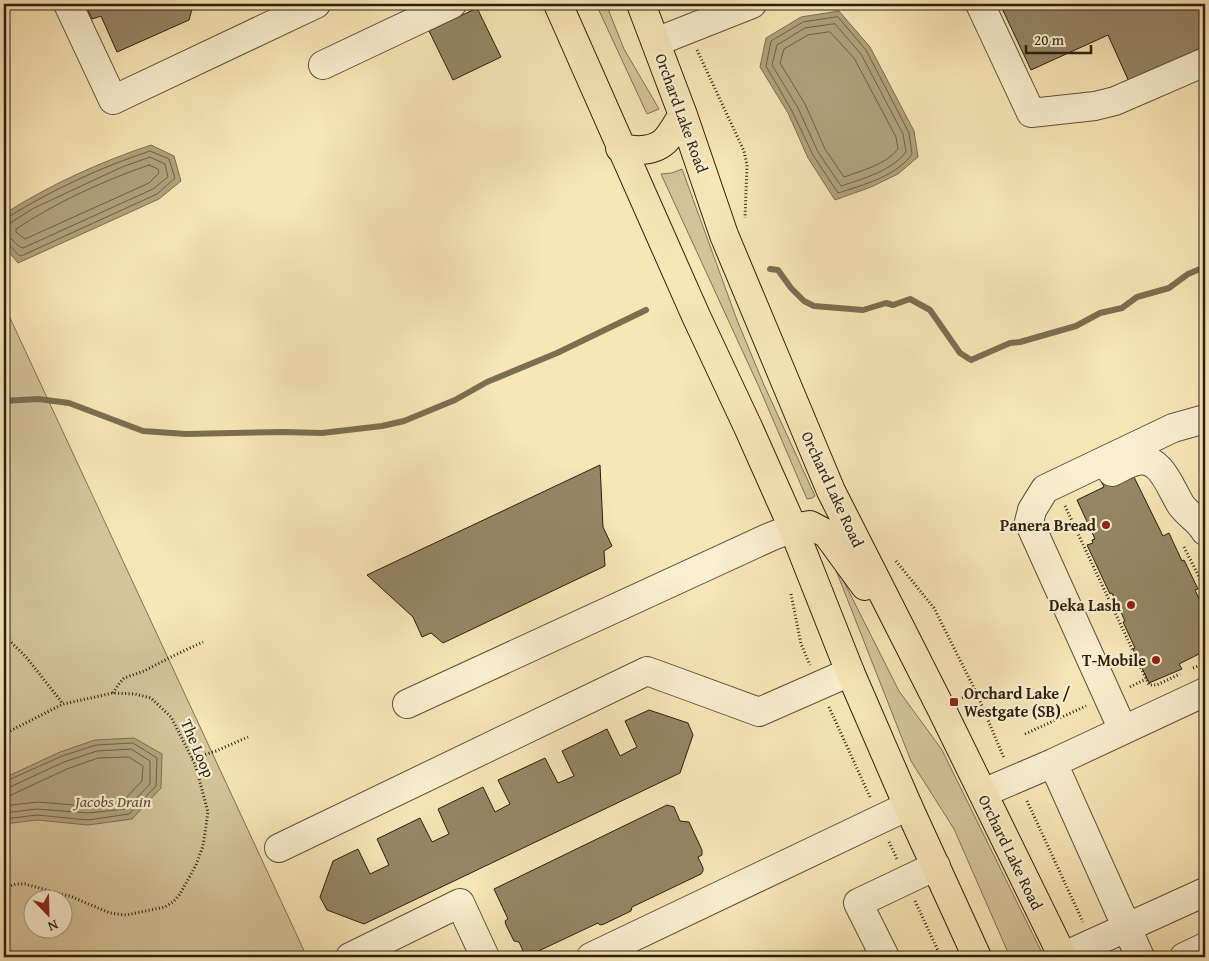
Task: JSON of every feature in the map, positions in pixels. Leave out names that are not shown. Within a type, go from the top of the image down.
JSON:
[{"type":"main road","points":[[558,4],[620,148],[793,528],[850,672],[908,806],[977,957]]},
{"type":"main road","name":"Orchard Lake Road","points":[[641,4],[683,115],[724,235],[827,482],[1063,957]]},
{"type":"main road","points":[[620,148],[634,151],[650,148],[664,142],[683,115]]},
{"type":"main road","points":[[793,528],[810,525],[827,534],[862,583],[898,622]]},
{"type":"lane","points":[[68,4],[113,100],[316,4]]},
{"type":"lane","points":[[323,64],[452,4]]},
{"type":"lane","points":[[656,42],[752,4]]},
{"type":"lane","points":[[980,4],[1031,114],[1094,106],[1115,101],[1205,62]]},
{"type":"lane","points":[[1123,730],[1030,522],[1032,510],[1045,489],[1173,428],[1205,419]]},
{"type":"lane","points":[[1058,483],[1070,489],[1075,489],[1128,464],[1140,460],[1153,463],[1164,474],[1186,512],[1200,522],[1205,531]]},
{"type":"lane","points":[[407,704],[793,528]]},
{"type":"lane","points":[[279,848],[647,672],[759,712],[850,672]]},
{"type":"lane","points":[[983,793],[1053,763],[1205,692]]},
{"type":"lane","points":[[1053,763],[1140,957]]},
{"type":"lane","points":[[590,957],[908,806]]},
{"type":"lane","points":[[884,957],[858,903],[936,866]]},
{"type":"lane","points":[[1063,957],[1205,892]]},
{"type":"lane","points":[[350,957],[460,903],[485,957]]},
{"type":"lane","points":[[1184,957],[1205,947]]},
{"type":"path","points":[[688,30],[744,151],[747,165],[745,221]]},
{"type":"path","points":[[1058,483],[1148,685],[1157,685],[1181,674]]},
{"type":"path","points":[[894,558],[934,608],[976,692],[1015,780],[1027,800],[1092,943]]},
{"type":"path","points":[[788,587],[801,644],[941,957]]},
{"type":"path","points":[[4,635],[27,658],[62,704]]},
{"type":"path","points":[[113,693],[124,678],[144,671],[203,642]]},
{"type":"path","points":[[1189,670],[1205,663]]},
{"type":"path","name":"The Loop","points":[[4,734],[62,704],[113,693],[135,694],[151,698],[171,717],[192,759],[208,812],[202,846],[196,866],[174,901],[165,906],[143,913],[126,915],[110,913],[72,897],[25,884],[16,884],[4,888]]},
{"type":"path","points":[[192,759],[248,737]]},
{"type":"green space","points":[[596,4],[606,4],[624,49],[659,109],[647,114]]},
{"type":"green space","points":[[682,169],[737,320],[764,385],[815,496],[812,498],[807,499],[759,387],[661,174],[672,173]]},
{"type":"green space","name":"Jacobs Drain","points":[[4,305],[307,957],[4,957]]},
{"type":"green space","points":[[828,550],[899,691],[942,750],[1044,957],[1010,957],[954,829],[911,761]]},
{"type":"water","points":[[839,11],[870,47],[914,131],[918,157],[898,174],[871,187],[835,200],[808,158],[788,113],[760,67],[766,38],[801,17]]},
{"type":"water","points":[[151,145],[174,156],[181,181],[159,199],[18,263],[4,246],[4,214],[39,193],[75,175]]},
{"type":"water","points":[[134,738],[162,754],[161,788],[132,819],[88,825],[37,820],[4,824],[4,778],[60,752],[95,740]]},
{"type":"building","points":[[85,4],[206,4],[192,9],[189,20],[117,52],[101,16],[92,19]]},
{"type":"building","points":[[1000,4],[1205,4],[1205,49],[1130,84],[1108,35],[1031,70]]},
{"type":"building","points":[[477,8],[501,57],[453,80],[429,31]]},
{"type":"building","points":[[600,465],[603,527],[612,546],[604,551],[605,566],[443,643],[431,633],[422,637],[413,617],[367,575]]},
{"type":"building","points":[[1132,473],[1163,536],[1169,533],[1182,561],[1184,560],[1198,589],[1195,590],[1205,612],[1205,654],[1202,656],[1201,653],[1179,664],[1182,669],[1149,683],[1133,649],[1135,648],[1123,622],[1125,621],[1087,545],[1093,543],[1092,540],[1095,539],[1077,500],[1104,487],[1101,481],[1111,476]]},
{"type":"building","points":[[649,710],[688,723],[693,735],[680,773],[364,924],[327,910],[320,897],[333,861],[358,849],[370,874],[389,865],[377,839],[420,818],[432,842],[449,834],[438,809],[483,787],[495,812],[510,804],[498,780],[545,758],[558,783],[574,776],[562,751],[607,729],[620,756],[637,747],[625,721]]},
{"type":"building","points":[[667,805],[674,807],[680,821],[689,822],[702,850],[702,855],[698,857],[703,868],[701,874],[632,907],[631,911],[604,924],[600,925],[598,923],[530,955],[524,953],[519,942],[514,941],[506,925],[505,921],[508,919],[494,889]]},
{"type":"waterway","points":[[770,269],[778,270],[791,288],[804,301],[814,306],[863,310],[886,303],[893,305],[910,299],[930,310],[960,353],[971,360],[1010,343],[1020,342],[1076,326],[1100,313],[1122,308],[1137,297],[1169,288],[1188,274],[1205,267]]},
{"type":"waterway","points":[[4,401],[38,399],[69,403],[143,431],[186,434],[322,433],[382,426],[404,421],[455,400],[487,382],[557,353],[646,310]]},
{"type":"place","name":"Panera Bread","points":[[1106,525]]},
{"type":"place","name":"Deka Lash","points":[[1131,605]]},
{"type":"place","name":"T-Mobile","points":[[1156,660]]},
{"type":"place","name":"Orchard Lake / Westgate (SB)","points":[[954,702]]}]
